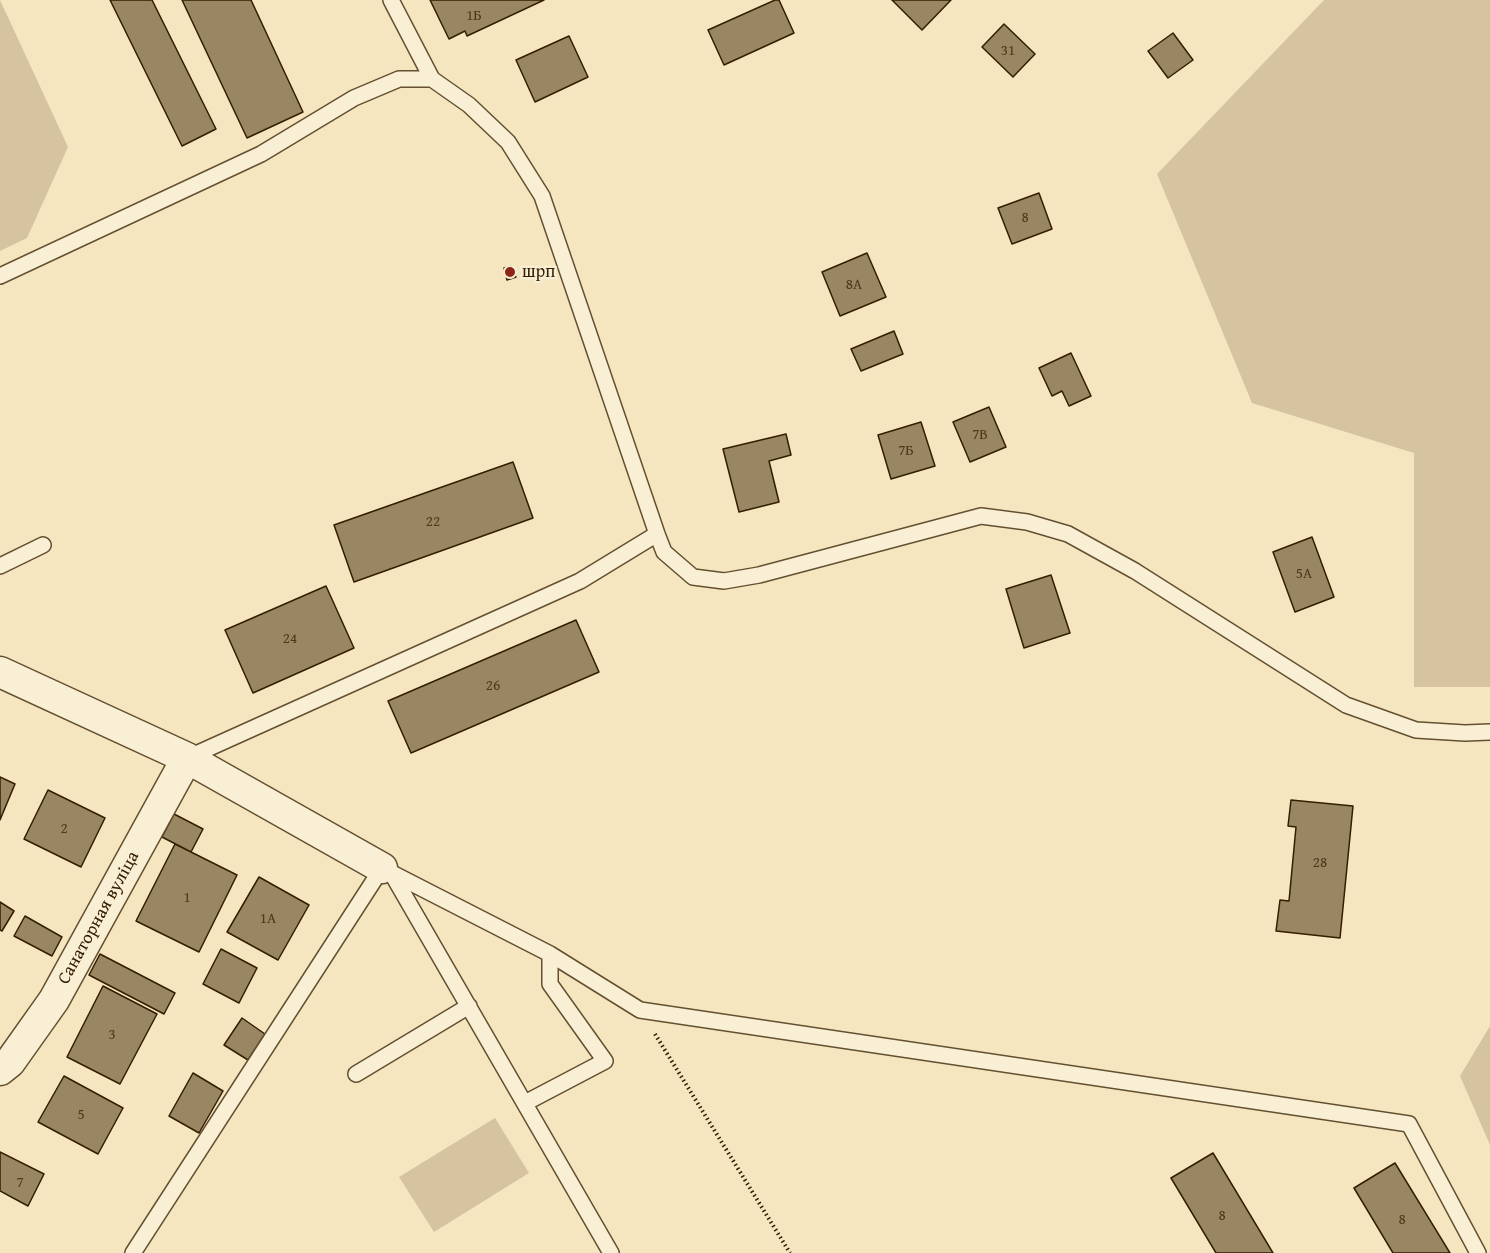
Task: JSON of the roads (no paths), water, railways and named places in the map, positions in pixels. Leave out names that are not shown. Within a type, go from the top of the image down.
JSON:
[{"type":"street","points":[[0,672],[187,758],[387,871]]},
{"type":"street","name":"Санаторная вуліца","points":[[0,1070],[10,1062],[54,1000],[187,758]]},
{"type":"lane","points":[[392,0],[432,80],[469,105],[508,142],[542,196],[664,552],[693,577],[724,581],[759,575],[981,516],[1027,522],[1068,534],[1135,571],[1346,705],[1416,730],[1490,732]]},
{"type":"lane","points":[[0,276],[261,154],[354,98],[399,79],[432,80]]},
{"type":"lane","points":[[187,758],[580,581],[657,534]]},
{"type":"lane","points":[[0,566],[43,545]]},
{"type":"lane","points":[[387,871],[550,954],[640,1010],[1409,1124],[1478,1253]]},
{"type":"lane","points":[[387,871],[469,1006],[611,1253]]},
{"type":"lane","points":[[133,1253],[387,871]]},
{"type":"lane","points":[[525,1103],[605,1061],[550,984],[550,954]]},
{"type":"lane","points":[[356,1074],[469,1006]]},
{"type":"place","name":"шрп","points":[[510,272]]}]
